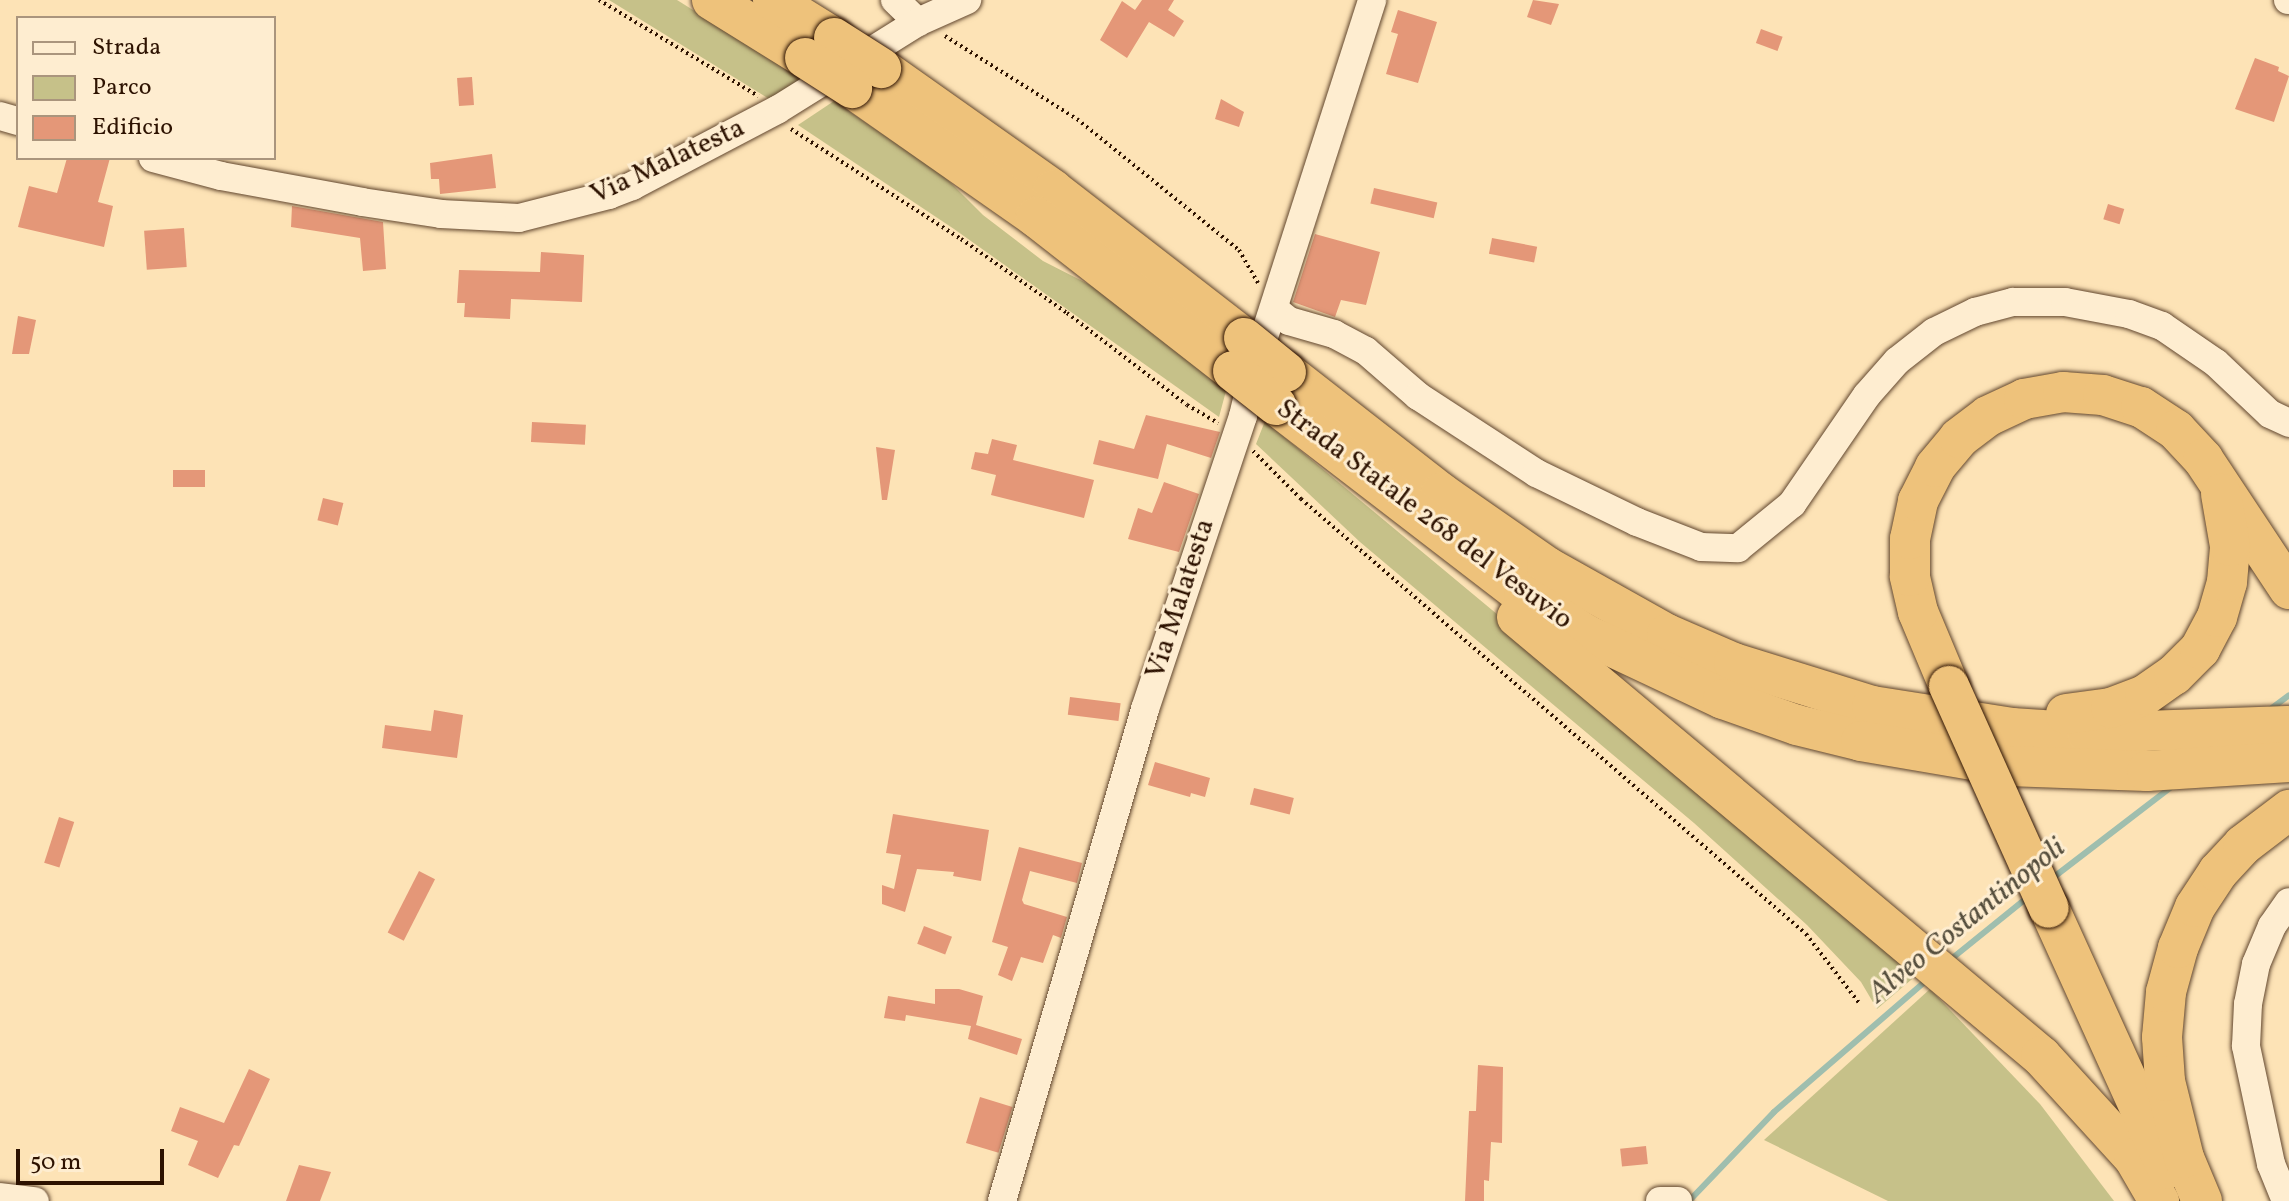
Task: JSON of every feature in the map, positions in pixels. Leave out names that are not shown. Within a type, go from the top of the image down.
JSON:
[{"type":"highway","name":"Strada Statale 268 del Vesuvio","points":[[712,0],[820,48],[866,78],[1024,208],[1238,354],[1281,389],[1393,499],[1524,596],[1587,635],[1723,699],[1797,725],[1922,753],[2008,766],[2147,771],[2212,749],[2288,738]]},
{"type":"highway","name":"Strada Statale 268 del Vesuvio","points":[[773,0],[820,48]]},
{"type":"highway","name":"Strada Statale 268 del Vesuvio","points":[[1281,389],[1441,493],[1547,567],[1667,634],[1734,663],[1813,690],[1926,716],[2212,749]]},
{"type":"highway","points":[[2182,1201],[1918,612],[1910,576],[1910,539],[1918,501],[1935,467],[1959,438],[1988,416],[2024,399],[2063,392],[2103,395],[2141,407],[2176,430],[2203,459],[2289,589]]},
{"type":"highway","points":[[1734,663],[1995,710],[2048,714],[2111,708],[2145,695],[2174,675],[2200,649],[2217,617],[2227,582],[2230,546],[2218,482]]},
{"type":"highway","points":[[1393,499],[1488,592],[2041,1056],[2134,1158],[2159,1201]]},
{"type":"highway","points":[[2202,1201],[2180,1143],[2165,1081],[2162,1037],[2166,992],[2178,948],[2195,907],[2218,872],[2243,845],[2289,810]]},
{"type":"street","points":[[895,0],[918,22]]},
{"type":"street","name":"Via Malatesta","points":[[161,160],[221,176],[332,197],[441,214],[519,218],[621,191],[777,110],[918,22],[967,0]]},
{"type":"street","name":"Via Malatesta","points":[[1002,1201],[1145,709],[1237,434],[1372,0]]},
{"type":"street","points":[[1274,309],[1289,321],[1334,334],[1366,351],[1418,396],[1536,473],[1637,522],[1701,547],[1738,548],[1792,504],[1867,395],[1897,361],[1934,332],[1961,319],[2013,302],[2065,302],[2129,314],[2162,326],[2216,363],[2270,414],[2289,423]]},
{"type":"street","points":[[2286,1201],[2271,1164],[2246,1046],[2248,1004],[2256,964],[2272,926],[2289,902]]},
{"type":"street","points":[[0,1197],[35,1201]]},
{"type":"path","points":[[599,0],[777,110],[788,127],[812,139],[961,239],[1187,405],[1237,434],[1322,518],[1806,934],[1860,1004]]},
{"type":"path","points":[[918,22],[965,46],[1077,119],[1231,243],[1239,250],[1274,309]]},
{"type":"green space","points":[[609,0],[677,0],[808,82],[774,102]]},
{"type":"green space","points":[[834,101],[944,176],[983,215],[1043,261],[1096,288],[1226,391],[1219,417],[954,229],[798,125]]},
{"type":"green space","points":[[1265,421],[1552,660],[1918,974],[1877,1009],[1861,982],[1807,925],[1694,823],[1360,542],[1256,444]]},
{"type":"green space","points":[[1930,989],[2040,1104],[2114,1201],[1888,1201],[1764,1140]]},
{"type":"building","points":[[1142,0],[1174,0],[1168,10],[1184,21],[1174,37],[1149,22],[1127,58],[1100,40],[1122,1],[1135,10]]},
{"type":"building","points":[[1533,0],[1559,4],[1551,25],[1527,17]]},
{"type":"building","points":[[1398,10],[1437,22],[1418,83],[1386,74],[1398,34],[1391,32]]},
{"type":"building","points":[[1761,29],[1783,37],[1777,51],[1756,43]]},
{"type":"building","points":[[2255,58],[2279,67],[2278,71],[2289,76],[2274,122],[2235,109]]},
{"type":"building","points":[[472,77],[474,105],[459,106],[457,78]]},
{"type":"building","points":[[1221,99],[1244,112],[1239,127],[1215,119]]},
{"type":"building","points":[[492,154],[496,188],[440,194],[439,179],[431,179],[430,163]]},
{"type":"building","points":[[66,160],[109,160],[98,202],[113,206],[104,247],[18,227],[29,186],[57,193]]},
{"type":"building","points":[[1374,188],[1437,203],[1434,218],[1370,204]]},
{"type":"building","points":[[2108,204],[2124,209],[2120,224],[2103,219]]},
{"type":"building","points":[[292,206],[383,222],[386,269],[363,271],[360,238],[291,227]]},
{"type":"building","points":[[184,228],[187,267],[147,270],[144,231]]},
{"type":"building","points":[[1315,234],[1380,252],[1366,305],[1341,300],[1335,317],[1293,302]]},
{"type":"building","points":[[1492,238],[1537,247],[1534,262],[1489,254]]},
{"type":"building","points":[[541,252],[584,255],[582,302],[511,299],[510,319],[464,317],[465,303],[457,303],[459,270],[540,272]]},
{"type":"building","points":[[18,316],[36,320],[29,354],[12,354]]},
{"type":"building","points":[[1146,415],[1220,432],[1211,458],[1167,444],[1158,479],[1093,464],[1099,440],[1134,449]]},
{"type":"building","points":[[532,422],[586,425],[585,445],[531,442]]},
{"type":"building","points":[[992,439],[1017,445],[1013,460],[1094,480],[1084,518],[991,495],[996,475],[971,469],[975,452],[988,454]]},
{"type":"building","points":[[876,447],[895,450],[887,500],[882,500]]},
{"type":"building","points":[[173,470],[205,470],[205,487],[173,487]]},
{"type":"building","points":[[1164,482],[1199,494],[1179,552],[1128,539],[1138,508],[1152,513]]},
{"type":"building","points":[[323,498],[343,503],[338,525],[317,520]]},
{"type":"building","points":[[1070,697],[1121,703],[1118,721],[1068,715]]},
{"type":"building","points":[[434,710],[463,715],[457,758],[382,748],[385,725],[431,731]]},
{"type":"building","points":[[1155,762],[1210,778],[1205,797],[1191,793],[1190,797],[1148,785]]},
{"type":"building","points":[[1254,788],[1294,798],[1290,814],[1250,804]]},
{"type":"building","points":[[893,814],[989,830],[981,881],[953,876],[954,872],[917,869],[905,912],[882,904],[882,885],[894,889],[901,855],[886,853]]},
{"type":"building","points":[[59,817],[74,822],[59,868],[44,863]]},
{"type":"building","points":[[1019,847],[1082,863],[1077,883],[1030,871],[1022,900],[1024,904],[1067,917],[1061,938],[1053,935],[1043,963],[1021,957],[1012,981],[998,975],[1008,947],[992,942]]},
{"type":"building","points":[[419,871],[435,879],[404,941],[388,932]]},
{"type":"building","points":[[924,926],[952,937],[945,954],[917,944]]},
{"type":"building","points":[[935,989],[959,989],[983,996],[976,1025],[1022,1039],[1017,1055],[968,1039],[971,1026],[906,1015],[905,1021],[884,1018],[888,996],[935,1004]]},
{"type":"building","points":[[1478,1065],[1503,1067],[1502,1143],[1491,1142],[1489,1181],[1484,1180],[1484,1201],[1465,1201],[1469,1111],[1476,1111]]},
{"type":"building","points":[[249,1069],[270,1079],[239,1146],[234,1145],[218,1178],[188,1165],[198,1141],[171,1131],[180,1107],[224,1123]]},
{"type":"building","points":[[980,1097],[1013,1107],[998,1153],[966,1143]]},
{"type":"building","points":[[1646,1146],[1648,1164],[1622,1167],[1620,1149]]},
{"type":"building","points":[[299,1165],[331,1172],[320,1201],[286,1201]]},
{"type":"waterway","name":"Alveo Costantinopoli","points":[[2268,711],[2289,695]]},
{"type":"waterway","name":"Alveo Costantinopoli","points":[[2050,880],[2171,787]]},
{"type":"waterway","name":"Alveo Costantinopoli","points":[[1950,960],[2028,897]]},
{"type":"waterway","name":"Alveo Costantinopoli","points":[[1689,1201],[1774,1112],[1929,978]]}]
